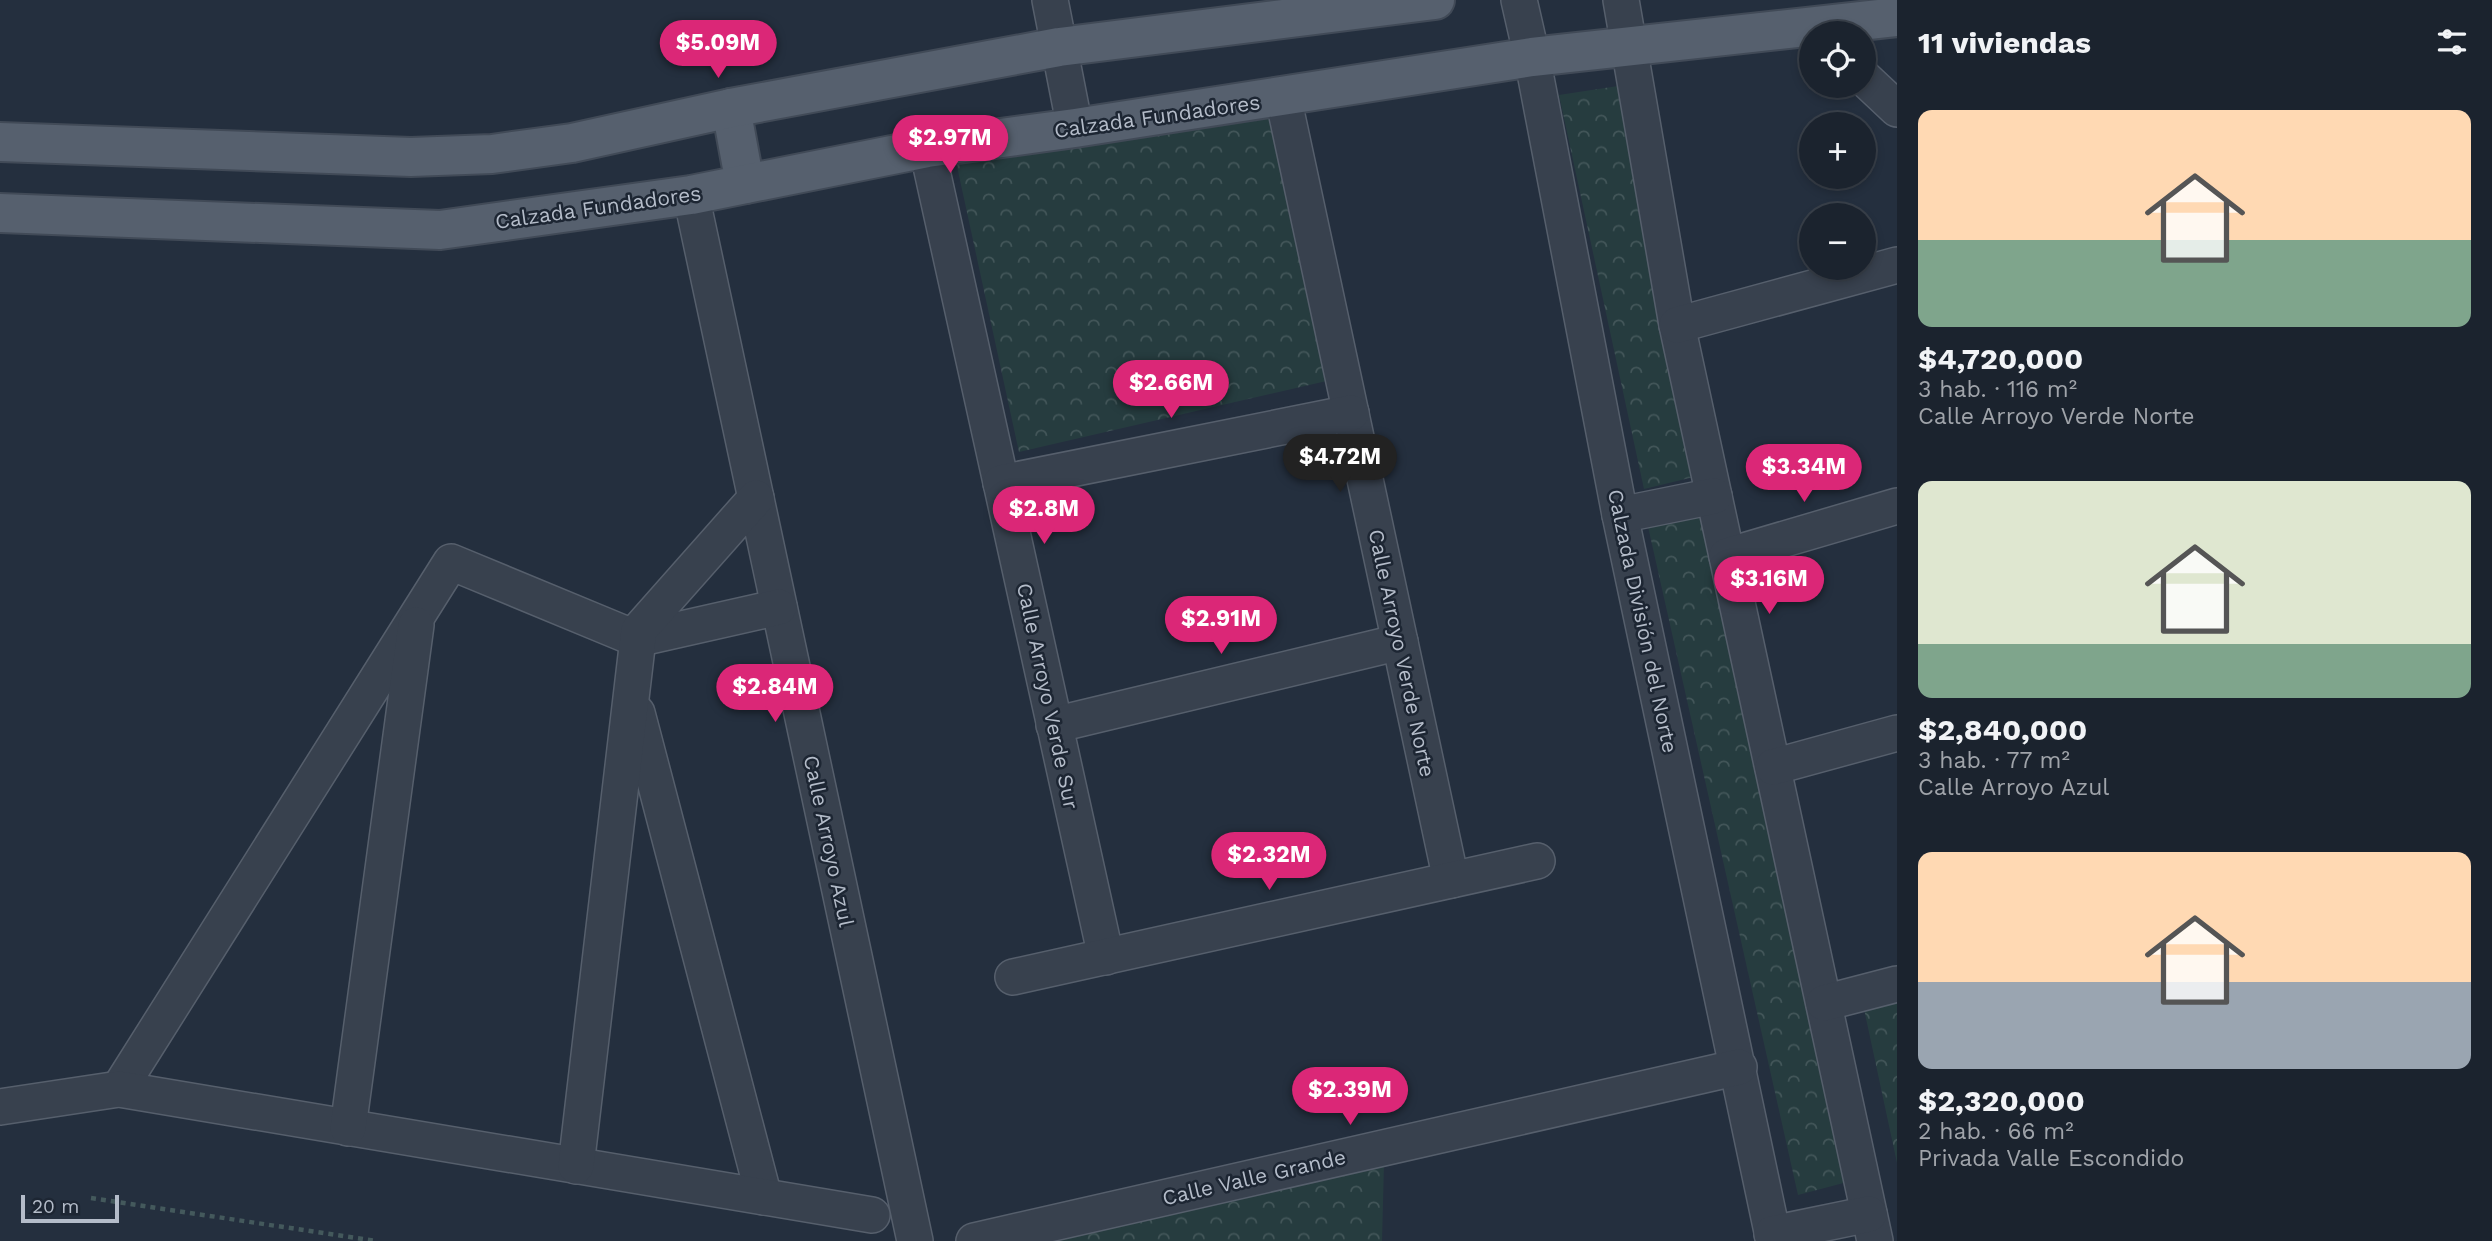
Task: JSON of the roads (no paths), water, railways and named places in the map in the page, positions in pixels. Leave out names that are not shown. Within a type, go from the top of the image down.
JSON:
[{"type":"main road","points":[[0,142],[411,157],[492,154],[572,143],[731,108],[1059,47],[1435,0]]},
{"type":"main road","name":"Calzada Fundadores","points":[[1868,21],[1897,17]]},
{"type":"main road","name":"Calzada Fundadores","points":[[0,212],[440,230],[691,195],[927,148],[1283,97],[1532,57],[1629,44],[1799,30]]},
{"type":"main road","points":[[731,108],[745,184]]},
{"type":"street","points":[[1050,0],[1075,128]]},
{"type":"street","name":"Calzada División del Norte","points":[[1519,0],[1620,515],[1773,1237]]},
{"type":"street","points":[[1620,0],[1677,325],[1872,1228],[1773,1237]]},
{"type":"street","points":[[1876,89],[1897,109]]},
{"type":"street","name":"Calle Arroyo Verde Norte","points":[[1283,97],[1451,880]]},
{"type":"street","name":"Calle Arroyo Verde Sur","points":[[927,148],[1106,957]]},
{"type":"street","name":"Calle Arroyo Azul","points":[[691,195],[915,1241]]},
{"type":"street","points":[[1677,325],[1897,265]]},
{"type":"street","points":[[1001,483],[1351,413]]},
{"type":"street","points":[[1620,515],[1714,496]]},
{"type":"street","points":[[576,1166],[639,630],[755,498]]},
{"type":"street","points":[[1727,556],[1897,506]]},
{"type":"street","points":[[119,1089],[451,562],[638,639],[779,607]]},
{"type":"street","points":[[348,1128],[418,615]]},
{"type":"street","points":[[1054,725],[1400,642]]},
{"type":"street","points":[[632,694],[764,1197]]},
{"type":"street","points":[[1773,767],[1897,733]]},
{"type":"street","points":[[1013,977],[1537,861]]},
{"type":"street","points":[[1824,1003],[1897,984]]},
{"type":"street","name":"Calle Valle Grande","points":[[974,1241],[1739,1067]]},
{"type":"street","points":[[0,1107],[119,1089],[872,1215]]}]
